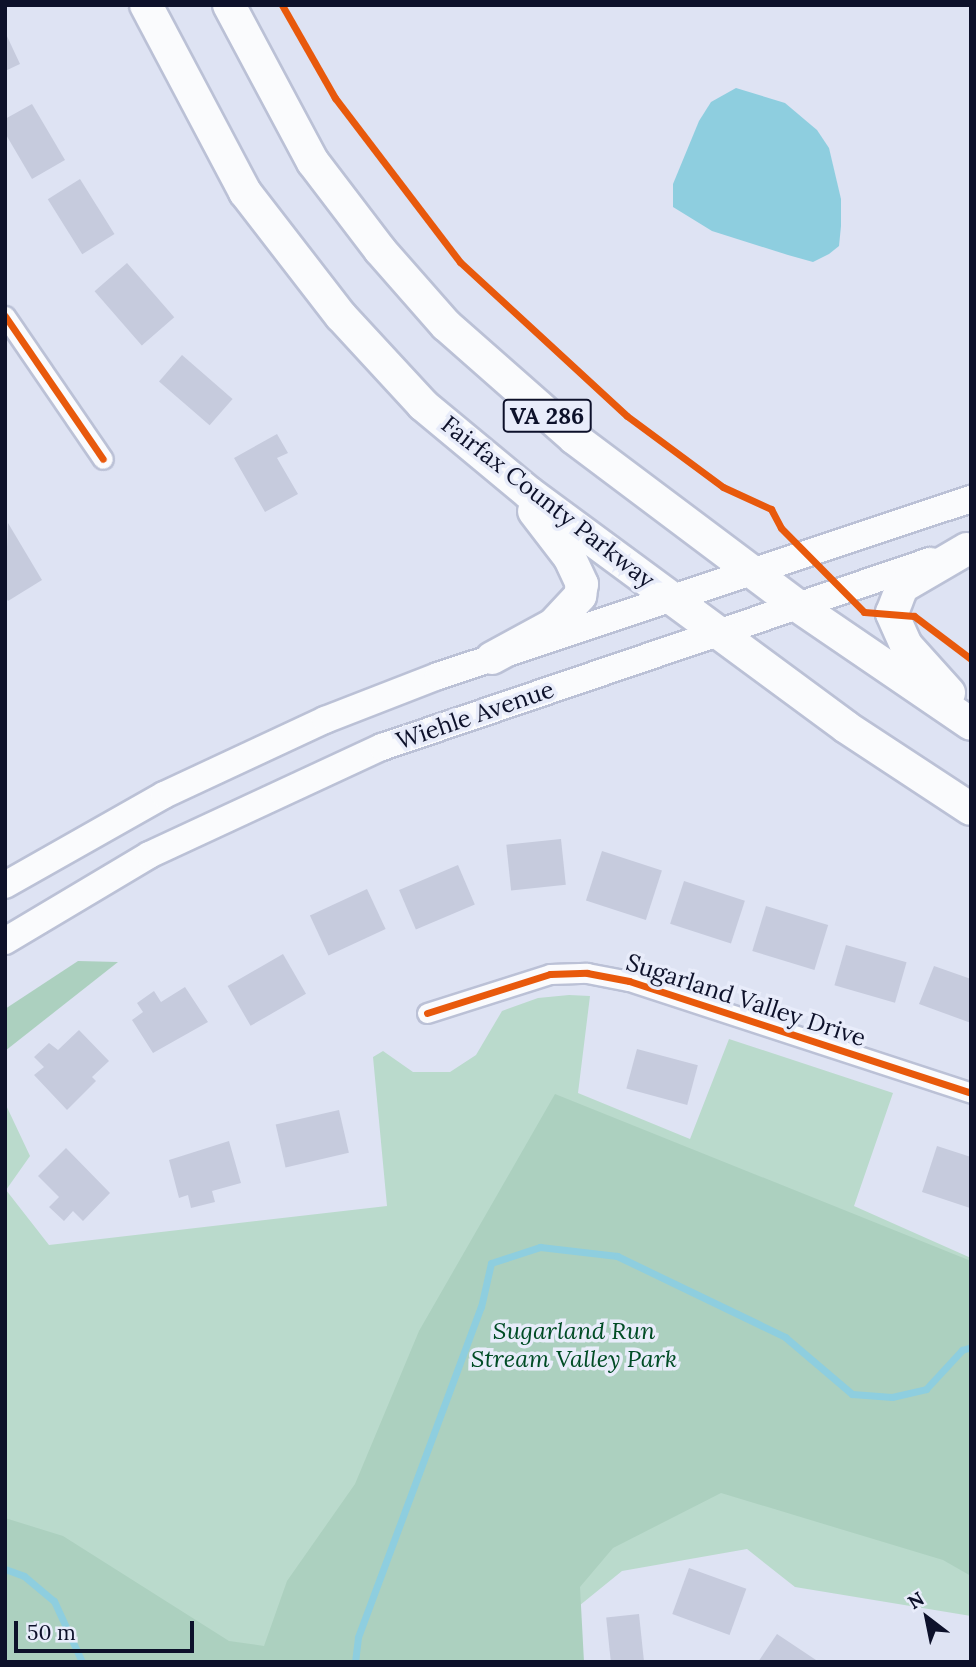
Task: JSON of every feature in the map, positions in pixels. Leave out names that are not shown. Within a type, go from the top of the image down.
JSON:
[{"type":"highway","name":"Fairfax County Parkway","points":[[146,5],[206,124],[274,233],[395,375],[499,470],[846,727],[971,809]]},
{"type":"highway","name":"VA 286","points":[[229,5],[313,163],[413,289],[536,407],[798,606],[971,724]]},
{"type":"highway","points":[[492,658],[566,615],[582,584],[560,542],[499,470]]},
{"type":"highway","points":[[969,548],[902,587],[892,613],[919,663],[971,712]]},
{"type":"main road","name":"Wiehle Avenue","points":[[5,885],[86,837],[238,758],[338,715],[492,658],[971,499]]},
{"type":"main road","name":"Wiehle Avenue","points":[[5,941],[149,855],[296,783],[383,747],[969,548]]},
{"type":"street","points":[[5,316],[103,458]]},
{"type":"street","name":"Sugarland Valley Drive","points":[[427,1013],[550,974],[587,973],[629,981],[971,1093]]},
{"type":"green space","points":[[78,961],[118,962],[5,1051],[5,1009]]},
{"type":"green space","name":"Sugarland Run Stream Valley Park","points":[[590,996],[578,1093],[690,1139],[729,1039],[893,1093],[854,1206],[971,1258],[971,1616],[795,1587],[747,1549],[622,1571],[537,1640],[5,1662],[5,1103],[30,1156],[6,1190],[49,1245],[387,1206],[373,1057],[383,1051],[413,1072],[450,1072],[476,1055],[502,1011],[538,998]]},
{"type":"green space","points":[[555,1094],[971,1261],[971,1576],[943,1560],[721,1493],[613,1548],[580,1587],[584,1662],[5,1662],[5,1518],[63,1536],[229,1641],[264,1646],[287,1581],[355,1484],[419,1331]]},
{"type":"water","points":[[736,88],[785,103],[817,130],[829,148],[841,199],[839,246],[813,262],[712,231],[673,207],[673,184],[699,121],[711,102]]},
{"type":"building","points":[[5,32],[20,64],[5,71]]},
{"type":"building","points":[[32,104],[65,160],[32,179],[5,133],[5,119]]},
{"type":"building","points":[[80,179],[114,234],[82,254],[48,199]]},
{"type":"building","points":[[127,263],[174,317],[142,346],[95,291]]},
{"type":"building","points":[[182,355],[233,399],[210,425],[159,381]]},
{"type":"building","points":[[277,434],[288,453],[277,458],[298,494],[265,512],[234,458]]},
{"type":"building","points":[[8,523],[42,580],[8,601],[5,596]]},
{"type":"building","points":[[561,839],[566,885],[511,890],[506,845]]},
{"type":"building","points":[[602,851],[662,870],[646,920],[586,900]]},
{"type":"building","points":[[458,865],[475,905],[416,930],[399,890]]},
{"type":"building","points":[[684,881],[745,901],[731,944],[670,924]]},
{"type":"building","points":[[367,889],[386,929],[328,956],[310,916]]},
{"type":"building","points":[[766,906],[828,925],[814,970],[752,951]]},
{"type":"building","points":[[846,945],[907,962],[895,1003],[834,985]]},
{"type":"building","points":[[283,954],[306,994],[251,1026],[228,986]]},
{"type":"building","points":[[934,966],[971,979],[971,1023],[919,1004]]},
{"type":"building","points":[[185,987],[208,1022],[153,1053],[132,1020],[143,1012],[137,1003],[154,991],[161,1002]]},
{"type":"building","points":[[79,1030],[109,1061],[92,1077],[96,1081],[67,1110],[34,1075],[44,1067],[34,1057],[49,1043],[58,1050]]},
{"type":"building","points":[[637,1049],[698,1065],[687,1105],[626,1089]]},
{"type":"building","points":[[339,1110],[349,1153],[286,1167],[276,1125]]},
{"type":"building","points":[[229,1141],[241,1183],[212,1191],[215,1202],[191,1208],[188,1195],[179,1198],[169,1160]]},
{"type":"building","points":[[937,1146],[971,1157],[970,1208],[922,1192]]},
{"type":"building","points":[[66,1148],[110,1193],[83,1221],[73,1211],[64,1221],[49,1207],[59,1197],[38,1176]]},
{"type":"building","points":[[689,1568],[746,1589],[730,1635],[672,1614]]},
{"type":"building","points":[[639,1614],[644,1662],[611,1662],[606,1617]]},
{"type":"building","points":[[777,1634],[819,1662],[758,1662]]},
{"type":"waterway","points":[[355,1662],[358,1637],[481,1307],[491,1263],[540,1247],[617,1256],[785,1337],[852,1394],[892,1397],[926,1389],[962,1350],[971,1347]]},
{"type":"waterway","points":[[5,1569],[24,1576],[54,1601],[82,1662]]},
{"type":"cycle path","points":[[282,5],[335,98],[460,262],[627,416],[723,487],[771,509],[781,528],[864,612],[914,616],[971,659]]},
{"type":"cycle path","points":[[5,316],[103,459]]},
{"type":"cycle path","points":[[427,1013],[550,974],[587,973],[629,981],[971,1093]]}]
